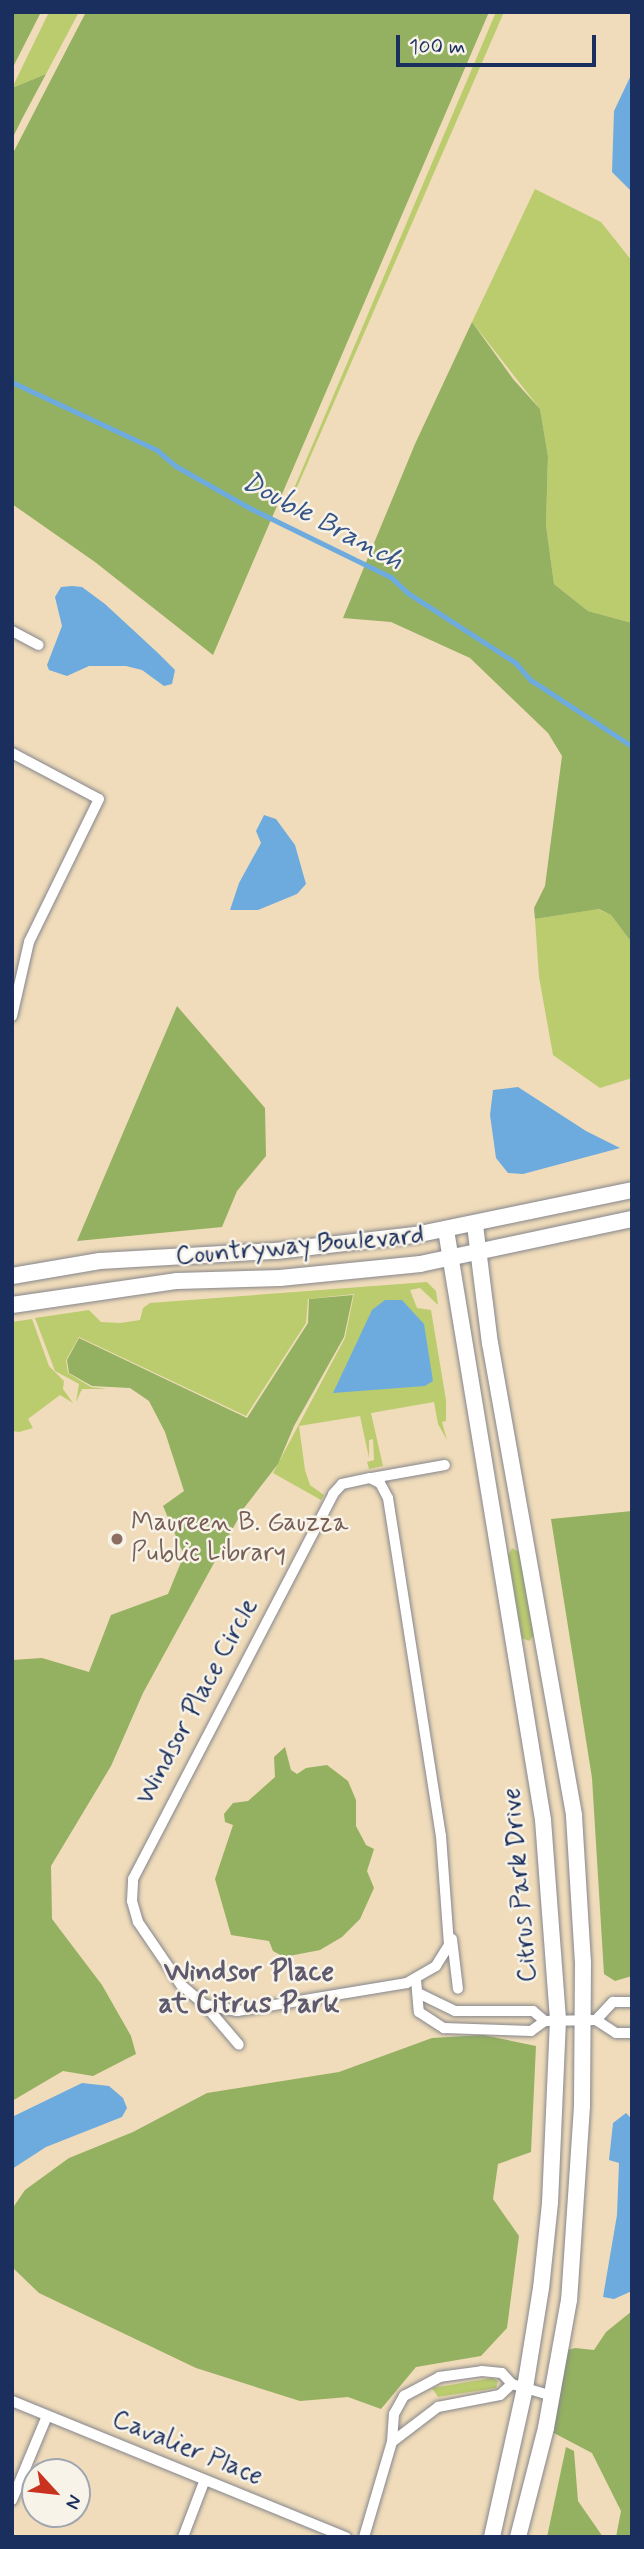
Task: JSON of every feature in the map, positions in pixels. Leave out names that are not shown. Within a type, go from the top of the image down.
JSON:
[{"type":"street","points":[[12,631],[38,645]]},
{"type":"street","points":[[12,753],[99,799],[29,942],[12,1016]]},
{"type":"street","name":"Countryway Boulevard","points":[[12,1276],[118,1259],[276,1251],[446,1230],[632,1190]]},
{"type":"street","name":"Countryway Boulevard","points":[[12,1304],[120,1288],[335,1274],[479,1252],[632,1219]]},
{"type":"street","name":"Citrus Park Drive","points":[[475,1225],[515,1490],[574,1816],[589,2020],[569,2300],[552,2396],[518,2537]]},
{"type":"street","name":"Citrus Park Drive","points":[[446,1230],[543,1820],[551,2021],[550,2203],[492,2537]]},
{"type":"street","points":[[118,1259],[120,1288]]},
{"type":"street","name":"Windsor Place Circle","points":[[239,2045],[205,2005],[181,1985],[138,1922],[132,1901],[133,1879],[333,1494],[342,1484],[445,1465]]},
{"type":"street","points":[[370,1478],[380,1483],[388,1498],[441,1836],[458,1989]]},
{"type":"street","points":[[436,1966],[451,1934]]},
{"type":"street","points":[[205,2005],[237,2011],[416,1980],[436,1966],[449,1962],[456,1970]]},
{"type":"street","points":[[416,1980],[420,1994],[419,2012],[444,2028],[531,2031],[551,2021],[589,2020],[616,2033],[632,2033]]},
{"type":"street","points":[[420,1994],[455,2011],[533,2011],[551,2021]]},
{"type":"street","points":[[589,2020],[613,2002],[632,2002]]},
{"type":"street","points":[[228,2033],[237,2011]]},
{"type":"street","points":[[364,2537],[393,2442],[394,2414],[404,2396],[424,2384],[482,2371],[502,2373],[519,2386],[552,2396]]},
{"type":"street","points":[[393,2442],[438,2407],[500,2395],[519,2386]]},
{"type":"street","name":"Cavalier Place","points":[[12,2401],[204,2482],[346,2537]]},
{"type":"street","points":[[12,2500],[47,2416]]},
{"type":"street","points":[[183,2537],[204,2482]]},
{"type":"green space","points":[[12,12],[41,12],[12,69]]},
{"type":"green space","points":[[49,12],[79,12],[46,74],[12,88]]},
{"type":"green space","points":[[86,12],[489,12],[213,655],[95,562],[12,504],[12,155]]},
{"type":"green space","points":[[496,12],[504,12],[288,508],[287,505]]},
{"type":"green space","points":[[46,74],[23,117],[12,139],[12,88]]},
{"type":"green space","points":[[535,189],[601,222],[632,261],[632,623],[588,611],[554,584],[546,525],[548,456],[540,409],[472,322]]},
{"type":"green space","points":[[472,322],[513,379],[540,409],[548,456],[546,525],[554,584],[588,611],[632,623],[632,943],[611,915],[599,909],[535,919],[534,908],[545,886],[562,756],[548,733],[470,658],[391,622],[343,618],[415,444]]},
{"type":"green space","points":[[598,909],[611,915],[632,943],[632,1078],[600,1088],[553,1055],[539,977],[535,919]]},
{"type":"green space","points":[[177,1006],[265,1108],[266,1156],[237,1191],[222,1227],[77,1241]]},
{"type":"green space","points":[[427,1282],[436,1291],[438,1305],[420,1288],[410,1290],[417,1308],[431,1310],[446,1400],[446,1421],[442,1422],[447,1440],[438,1424],[434,1402],[371,1413],[383,1466],[369,1469],[367,1462],[374,1460],[373,1439],[369,1440],[369,1458],[360,1416],[299,1426],[305,1470],[310,1485],[324,1495],[321,1500],[273,1473],[345,1338],[354,1294],[308,1299],[306,1323],[246,1416],[79,1337],[66,1360],[68,1373],[91,1387],[107,1389],[82,1389],[76,1402],[79,1384],[55,1371],[35,1318],[89,1310],[101,1322],[120,1323],[140,1320],[143,1308],[150,1303]]},
{"type":"green space","points":[[353,1295],[344,1337],[294,1426],[278,1464],[244,1508],[143,1693],[111,1766],[51,1866],[52,1919],[102,1985],[131,2036],[136,2054],[93,2076],[63,2071],[12,2101],[12,1660],[42,1658],[89,1672],[111,1615],[168,1594],[184,1555],[163,1506],[184,1491],[165,1432],[149,1401],[130,1388],[92,1386],[69,1373],[67,1360],[79,1338],[247,1418],[308,1323],[309,1299]]},
{"type":"green space","points":[[32,1319],[49,1366],[64,1381],[63,1389],[73,1403],[60,1395],[28,1419],[33,1428],[12,1431],[12,1322]]},
{"type":"green space","points":[[632,1511],[632,1976],[615,1981],[604,1974],[592,1778],[551,1519]]},
{"type":"green space","points":[[512,1548],[519,1552],[534,1635],[529,1641],[522,1638],[508,1556]]},
{"type":"green space","points":[[285,1747],[291,1770],[297,1774],[306,1768],[327,1765],[348,1781],[356,1800],[356,1826],[366,1845],[374,1849],[367,1871],[374,1888],[360,1919],[342,1937],[320,1950],[284,1957],[273,1951],[269,1941],[231,1935],[215,1879],[233,1825],[225,1822],[224,1814],[233,1803],[248,1801],[275,1777],[274,1757]]},
{"type":"green space","points":[[483,2035],[536,2046],[531,2152],[498,2164],[493,2199],[519,2236],[507,2328],[481,2356],[416,2367],[381,2409],[348,2397],[300,2401],[196,2368],[39,2293],[12,2267],[12,2209],[25,2190],[69,2158],[133,2132],[207,2093],[339,2072],[432,2038]]},
{"type":"green space","points":[[632,2311],[632,2537],[616,2537],[621,2511],[592,2453],[552,2432],[562,2352],[575,2348],[594,2350],[606,2332]]},
{"type":"green space","points":[[492,2378],[498,2381],[496,2388],[438,2397],[432,2388]]},
{"type":"green space","points":[[566,2447],[574,2451],[578,2501],[603,2537],[547,2537]]},
{"type":"water","points":[[632,73],[632,192],[612,172],[614,111]]},
{"type":"water","points":[[61,587],[82,587],[105,604],[158,653],[175,670],[172,684],[164,686],[142,670],[126,666],[89,666],[67,676],[49,670],[47,665],[62,626],[55,597]]},
{"type":"water","points":[[264,815],[276,819],[295,845],[306,884],[297,894],[258,910],[230,910],[239,883],[261,843],[256,831]]},
{"type":"water","points":[[518,1087],[586,1131],[620,1148],[523,1174],[508,1173],[496,1158],[490,1115],[493,1090]]},
{"type":"water","points":[[385,1300],[402,1300],[424,1324],[433,1381],[425,1386],[333,1393],[372,1310]]},
{"type":"water","points":[[82,2083],[109,2086],[123,2098],[127,2108],[122,2117],[46,2147],[12,2169],[12,2117]]},
{"type":"water","points":[[626,2113],[632,2119],[632,2291],[614,2299],[603,2297],[617,2215],[619,2163],[609,2160],[613,2123]]},
{"type":"waterway","name":"Double Branch","points":[[12,382],[157,450],[176,466],[250,508],[391,577],[408,593],[516,663],[531,680],[632,746]]},
{"type":"place","name":"Maureen B. Gauzza Public Library","points":[[117,1539]]},
{"type":"district","name":"Windsor Place at Citrus Park","points":[[249,1989]]}]
